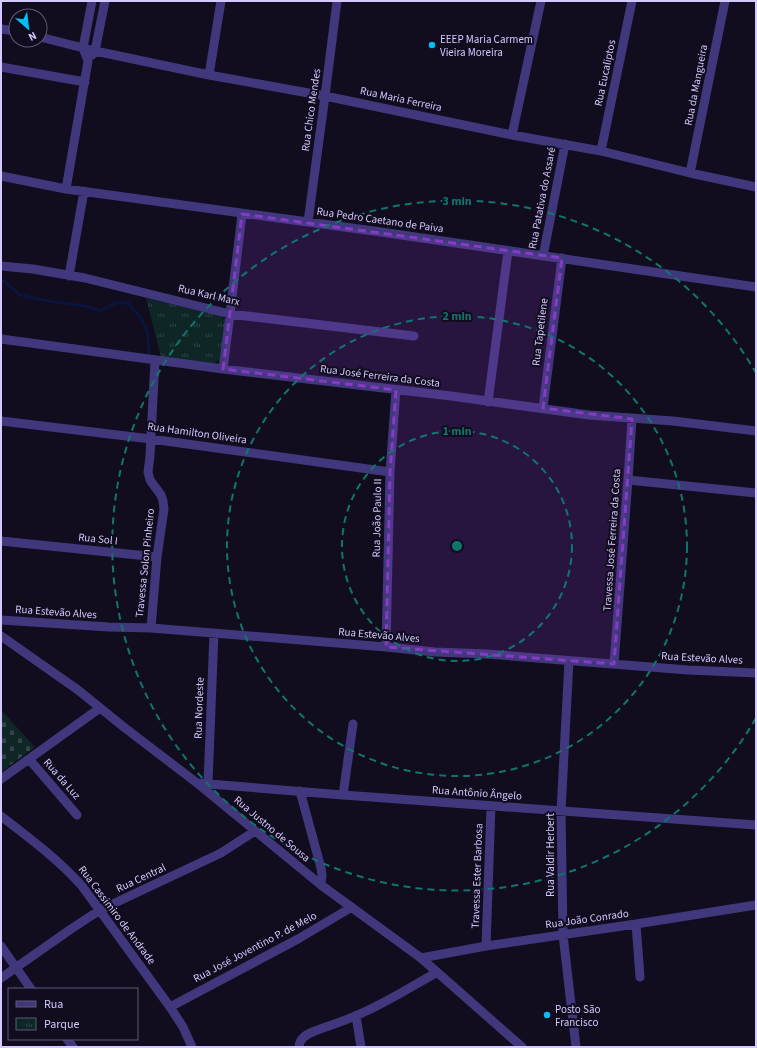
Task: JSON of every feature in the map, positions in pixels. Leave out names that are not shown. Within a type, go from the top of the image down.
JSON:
[{"type":"street","points":[[88,61],[83,48],[92,1]]},
{"type":"street","points":[[66,189],[88,61],[95,51],[105,1]]},
{"type":"street","points":[[210,75],[221,1]]},
{"type":"street","name":"Rua Chico Mendes","points":[[308,222],[337,1]]},
{"type":"street","points":[[512,134],[541,1]]},
{"type":"street","name":"Rua Eucaliptos","points":[[601,150],[632,1]]},
{"type":"street","name":"Rua da Mangueira","points":[[690,173],[725,1]]},
{"type":"street","name":"Rua Maria Ferreira","points":[[48,39],[95,51],[210,75],[601,150],[690,173],[756,187]]},
{"type":"street","points":[[1,67],[85,82]]},
{"type":"street","name":"Rua Patativa do Assaré","points":[[543,256],[565,144]]},
{"type":"street","name":"Rua Pedro Caetano de Paiva","points":[[1,176],[66,189],[562,258],[756,288]]},
{"type":"street","points":[[69,276],[84,191]]},
{"type":"street","points":[[223,369],[242,214]]},
{"type":"street","points":[[488,402],[508,251]]},
{"type":"street","name":"Rua Tapetilene","points":[[543,408],[562,258]]},
{"type":"street","name":"Rua Karl Marx","points":[[1,266],[33,269],[85,278],[230,314],[414,336]]},
{"type":"street","name":"Rua José Ferreira da Costa","points":[[1,339],[223,369],[451,396],[589,415],[673,421],[756,431]]},
{"type":"street","name":"Travessa Solon Pinheiro","points":[[151,628],[157,557],[164,509],[161,495],[150,480],[148,472],[155,360]]},
{"type":"street","name":"Rua João Paulo II","points":[[386,647],[390,472],[396,390]]},
{"type":"street","name":"Travessa José Ferreira da Costa","points":[[614,664],[632,419]]},
{"type":"street","name":"Rua Hamilton Oliveira","points":[[1,422],[151,439],[390,472]]},
{"type":"street","points":[[628,480],[756,494]]},
{"type":"street","name":"Rua Sol I","points":[[1,541],[157,557]]},
{"type":"street","name":"Rua Estevão Alves","points":[[1,620],[109,627],[151,628],[435,652],[487,654],[688,670],[756,673]]},
{"type":"street","name":"Rua Nordeste","points":[[208,784],[214,633]]},
{"type":"street","name":"Rua Justno de Sousa","points":[[1,636],[62,678],[197,783],[321,885],[421,958],[436,973],[522,1047]]},
{"type":"street","name":"Rua Valdir Herbert","points":[[569,661],[561,811],[563,935],[576,1047]]},
{"type":"street","points":[[1,779],[100,708]]},
{"type":"street","points":[[343,795],[353,724]]},
{"type":"street","name":"Rua da Luz","points":[[29,759],[77,815]]},
{"type":"street","name":"Rua Antônio Ângelo","points":[[197,783],[756,825]]},
{"type":"street","points":[[300,791],[322,868],[321,885]]},
{"type":"street","name":"Travessa Ester Barbosa","points":[[486,946],[491,806]]},
{"type":"street","name":"Rua Cassimiro de Andrade","points":[[1,816],[67,870],[82,886],[170,1007],[183,1027],[192,1047]]},
{"type":"street","name":"Rua Central","points":[[1,978],[100,910],[221,853],[255,832]]},
{"type":"street","name":"Rua João Conrado","points":[[421,958],[486,946],[756,905]]},
{"type":"street","name":"Rua José Joventino P. de Melo","points":[[170,1007],[298,939],[352,908]]},
{"type":"street","points":[[636,924],[640,977]]},
{"type":"street","points":[[1,946],[31,988]]},
{"type":"street","points":[[299,1046],[300,1041],[305,1036],[356,1016],[436,973]]},
{"type":"street","points":[[356,1016],[361,1047]]},
{"type":"highlighted area","points":[[242,214],[562,258],[543,408],[632,419],[614,664],[386,647],[390,472],[396,390],[223,369]]},
{"type":"green space","points":[[146,298],[222,316],[225,322],[220,359],[212,365],[161,357]]},
{"type":"green space","points":[[1,710],[35,747],[1,772]]},
{"type":"waterway","points":[[1,281],[5,282],[20,295],[48,301],[85,306],[100,311],[116,303],[128,303],[141,318],[148,333],[149,354]]},
{"type":"place","name":"EEEP Maria Carmem Vieira Moreira","points":[[432,45]]},
{"type":"place","name":"Posto São Francisco","points":[[547,1015]]}]
